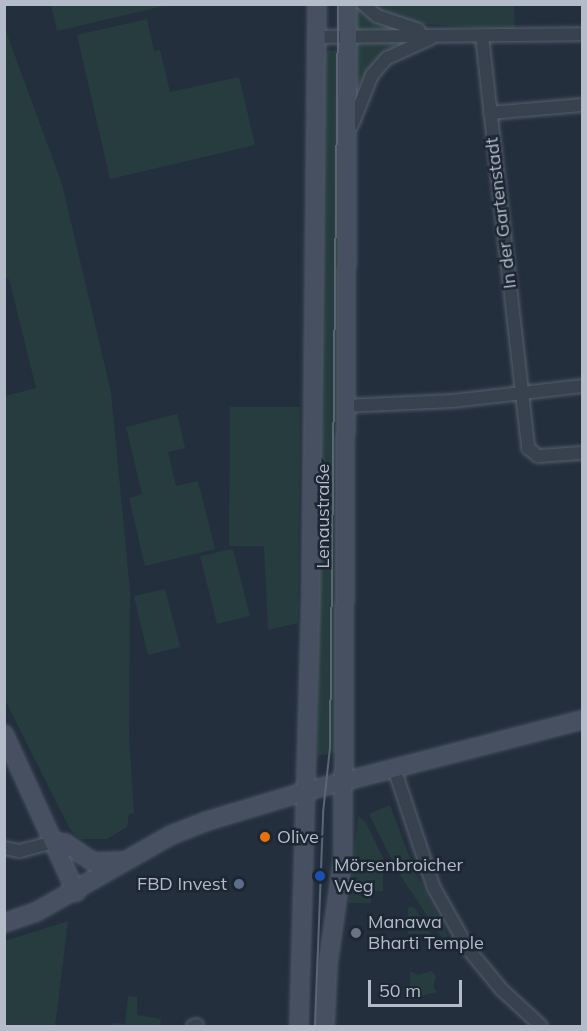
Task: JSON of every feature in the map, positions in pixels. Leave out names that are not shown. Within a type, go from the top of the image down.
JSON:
[{"type":"main road","name":"Lenaustraße","points":[[299,1026],[303,792],[311,597],[318,4]]},
{"type":"main road","name":"Lenaustraße","points":[[325,1026],[328,963],[342,861],[344,782],[344,406],[348,4]]},
{"type":"main road","points":[[4,923],[76,892],[150,846],[207,821],[303,792],[582,720]]},
{"type":"main road","points":[[4,734],[76,892]]},
{"type":"main road","points":[[53,842],[65,843],[93,862],[123,861]]},
{"type":"street","points":[[363,4],[377,16],[401,26],[441,34]]},
{"type":"street","points":[[346,147],[358,100],[372,75],[402,48],[441,34]]},
{"type":"street","points":[[317,37],[582,34]]},
{"type":"street","name":"In der Gartenstadt","points":[[482,36],[520,390],[531,454],[582,453]]},
{"type":"street","points":[[490,113],[582,105]]},
{"type":"street","points":[[344,406],[474,399],[505,396],[520,390],[582,386]]},
{"type":"street","points":[[394,768],[434,888],[465,943],[502,990],[541,1026]]},
{"type":"street","points":[[4,848],[20,851],[53,842]]},
{"type":"green space","points":[[51,4],[168,4],[168,5],[57,31]]},
{"type":"green space","points":[[352,5],[358,5],[392,30],[358,31],[353,25]]},
{"type":"green space","points":[[368,5],[514,5],[515,30],[396,22]]},
{"type":"green space","points":[[147,19],[154,51],[160,50],[170,92],[239,77],[255,145],[110,179],[77,35]]},
{"type":"green space","points":[[4,26],[62,184],[111,392],[130,591],[129,738],[134,813],[129,814],[127,827],[107,839],[80,839],[70,829],[5,700],[5,396],[36,388],[9,279],[5,279]]},
{"type":"green space","points":[[362,40],[394,41],[395,47],[372,68],[352,97],[352,45]]},
{"type":"green space","points":[[341,50],[338,752],[317,756],[324,51]]},
{"type":"green space","points":[[230,407],[300,407],[298,623],[268,630],[264,546],[229,546]]},
{"type":"green space","points":[[177,414],[185,448],[168,452],[176,486],[198,481],[215,549],[145,566],[129,498],[142,494],[126,427]]},
{"type":"green space","points":[[233,549],[250,616],[217,624],[200,556]]},
{"type":"green space","points":[[165,589],[180,647],[148,655],[134,596]]},
{"type":"green space","points":[[390,805],[414,869],[448,936],[443,939],[398,872],[369,814]]},
{"type":"green space","points":[[358,816],[366,823],[386,864],[383,868],[383,891],[371,891],[371,903],[349,903]]},
{"type":"green space","points":[[414,907],[431,934],[408,934],[408,908]]},
{"type":"green space","points":[[68,921],[55,1026],[5,1026],[5,941]]},
{"type":"green space","points":[[410,971],[418,975],[432,971],[436,976],[433,987],[437,992],[418,997],[418,986],[410,986]]},
{"type":"green space","points":[[128,996],[137,997],[137,1015],[161,1019],[160,1026],[112,1026],[112,1023],[125,1024]]},
{"type":"tram line","points":[[315,1026],[323,813],[330,747],[338,4]]},
{"type":"place","name":"Olive","points":[[265,837]]},
{"type":"place","name":"Mörsenbroicher Weg","points":[[320,876]]},
{"type":"place","name":"FBD Invest","points":[[239,884]]},
{"type":"place","name":"Manawa Bharti Temple","points":[[356,933]]}]
